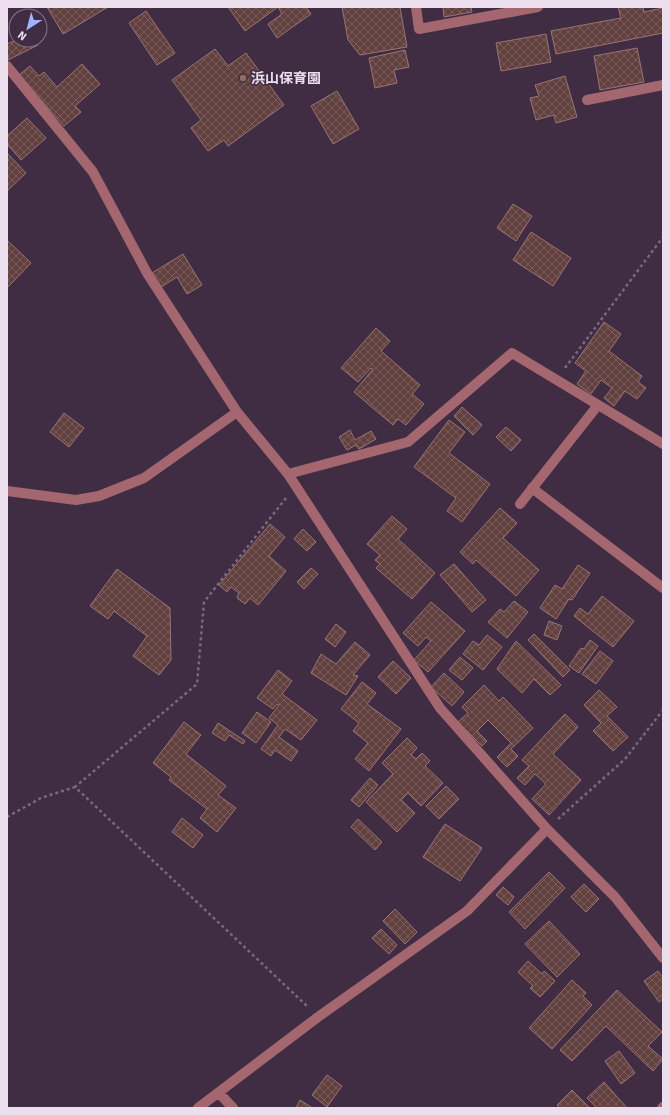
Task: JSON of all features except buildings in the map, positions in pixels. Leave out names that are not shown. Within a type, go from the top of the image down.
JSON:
[{"type":"street","points":[[416,7],[418,29],[538,7]]},
{"type":"street","points":[[7,66],[93,172],[147,273],[237,412],[288,474],[440,708],[547,829],[615,897],[663,958]]},
{"type":"street","points":[[587,100],[663,85]]},
{"type":"street","points":[[288,474],[408,442],[512,353],[663,444]]},
{"type":"street","points":[[520,504],[598,405]]},
{"type":"street","points":[[7,491],[76,500],[99,496],[144,478],[237,412]]},
{"type":"street","points":[[532,488],[663,588]]},
{"type":"street","points":[[198,1108],[318,1017],[466,911],[547,829]]},
{"type":"street","points":[[219,1093],[233,1108]]},
{"type":"path","points":[[556,380],[663,236]]},
{"type":"path","points":[[7,817],[41,798],[75,787],[197,684],[204,602],[296,486]]},
{"type":"path","points":[[547,829],[624,759],[663,710]]},
{"type":"path","points":[[75,787],[318,1017]]},
{"type":"place","name":"浜山保育園","points":[[243,78]]}]
